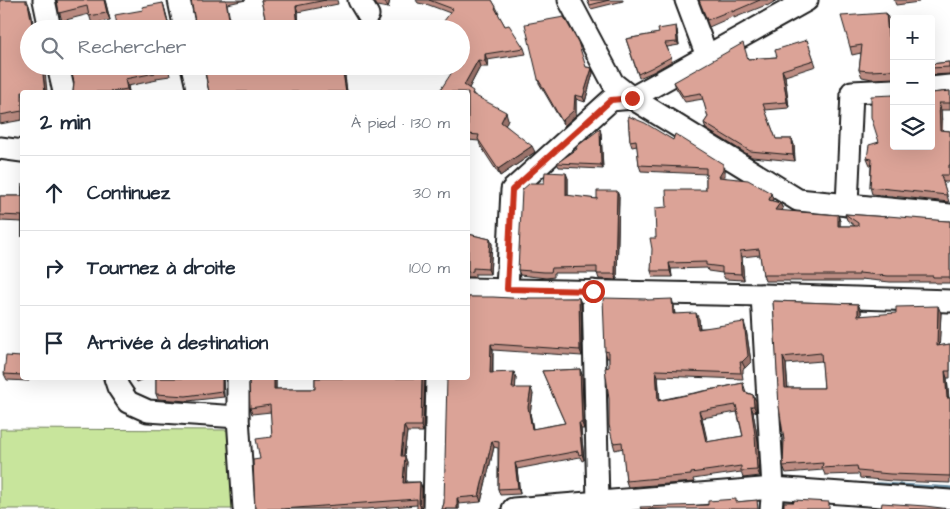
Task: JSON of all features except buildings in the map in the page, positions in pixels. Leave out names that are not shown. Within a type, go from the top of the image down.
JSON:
[{"type":"street","points":[[44,0],[48,20]]},
{"type":"street","points":[[179,0],[183,20]]},
{"type":"street","points":[[569,0],[613,83],[632,98],[798,200],[950,215]]},
{"type":"street","points":[[686,0],[707,56]]},
{"type":"street","points":[[507,289],[512,190],[611,100],[632,98],[807,0]]},
{"type":"street","points":[[60,75],[64,90]]},
{"type":"street","points":[[194,75],[198,90]]},
{"type":"street","points":[[935,88],[950,86]]},
{"type":"street","points":[[847,205],[852,92],[890,90]]},
{"type":"street","points":[[0,148],[20,151]]},
{"type":"street","points":[[470,288],[950,301]]},
{"type":"street","points":[[593,291],[598,502]]},
{"type":"street","points":[[762,295],[773,488],[772,509]]},
{"type":"street","points":[[116,380],[128,402],[148,411],[238,417]]},
{"type":"street","points":[[238,380],[238,417],[244,509]]},
{"type":"street","points":[[434,509],[437,380]]},
{"type":"street","points":[[513,509],[773,488],[950,501]]},
{"type":"green space","points":[[0,429],[228,430],[234,509],[0,509]]},
{"type":"waterway","points":[[877,485],[950,489]]},
{"type":"route","points":[[593,291],[507,289],[512,190],[611,100],[632,98]]}]
